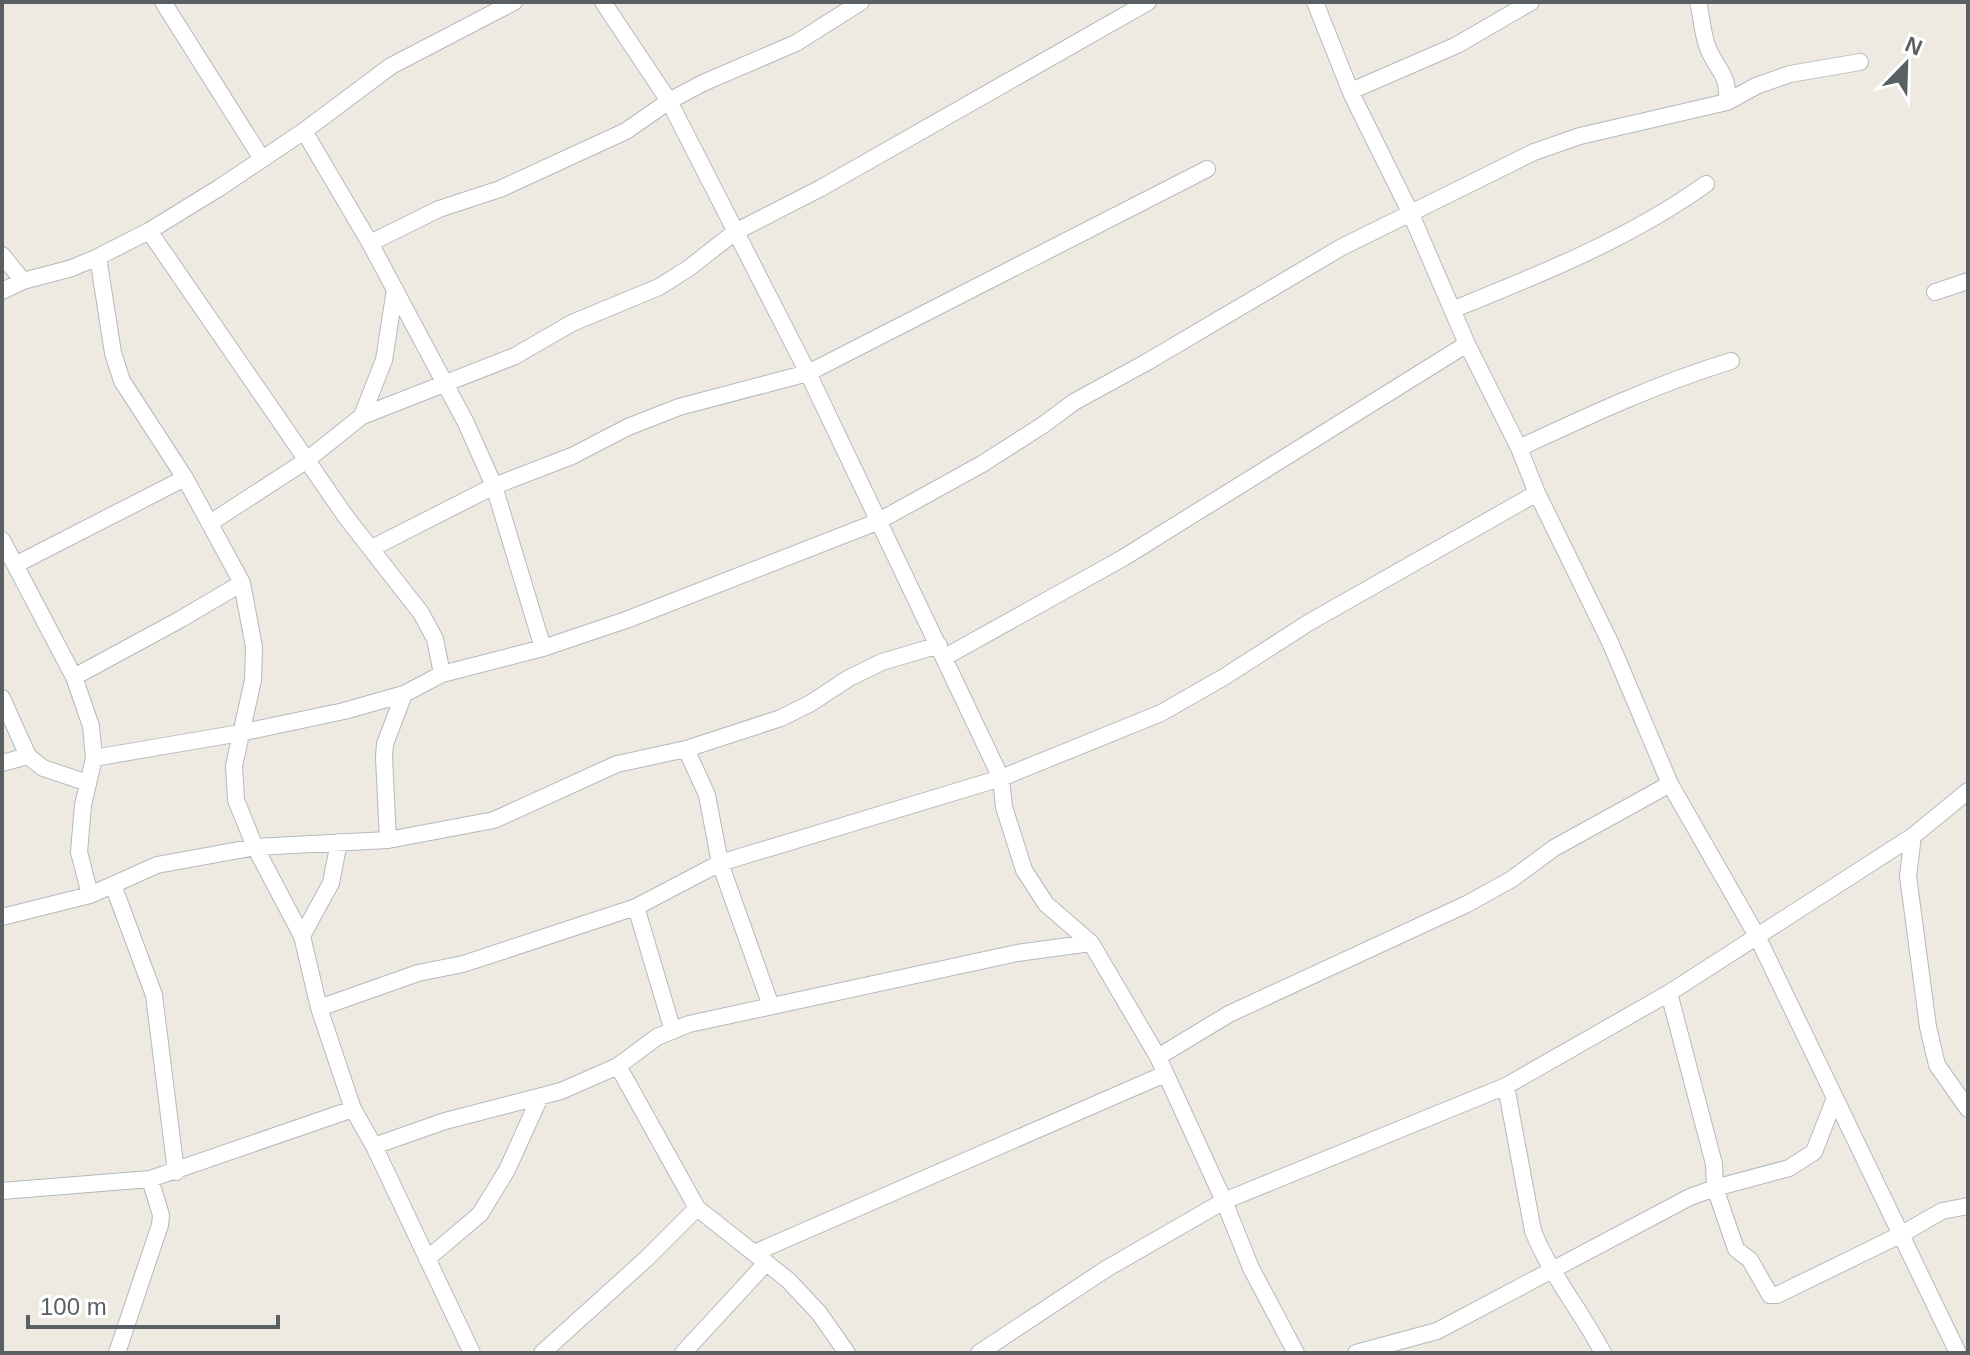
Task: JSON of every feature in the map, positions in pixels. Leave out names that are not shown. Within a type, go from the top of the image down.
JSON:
[{"type":"street","points":[[163,2],[262,159]]},
{"type":"street","points":[[603,2],[669,101],[808,373],[1001,778],[1004,807],[1024,870],[1046,904],[1091,943],[1158,1057],[1251,1268],[1296,1353]]},
{"type":"street","points":[[370,243],[439,209],[500,189],[612,138],[669,101],[796,43],[861,2]]},
{"type":"street","points":[[210,523],[307,460],[362,416],[515,356],[572,323],[659,287],[735,232],[821,188],[1148,2]]},
{"type":"street","points":[[1315,2],[1351,91],[1410,212],[1467,344],[1610,642],[1670,784],[1757,936],[1958,1353]]},
{"type":"street","points":[[1351,91],[1457,45],[1531,2]]},
{"type":"street","points":[[1698,2],[1706,44],[1724,72],[1728,87],[1727,102]]},
{"type":"street","points":[[2,291],[23,281],[72,268],[149,231],[304,131],[391,66],[503,5]]},
{"type":"street","points":[[94,758],[240,733],[344,711],[404,694],[442,674],[543,648],[626,620],[877,522],[982,464],[1074,402],[1342,247],[1546,148],[1580,136],[1727,102],[1756,86],[1790,74],[1860,62]]},
{"type":"street","points":[[304,131],[446,382],[494,486],[543,648]]},
{"type":"street","points":[[372,548],[494,486],[572,456],[628,427],[679,407],[808,373],[1207,169]]},
{"type":"street","points":[[1454,309],[1548,271],[1663,215],[1706,184]]},
{"type":"street","points":[[149,231],[346,517],[421,613],[435,639],[442,674]]},
{"type":"street","points":[[2,255],[23,281]]},
{"type":"street","points":[[98,257],[113,353],[122,381],[185,478],[242,583],[254,647],[253,680],[240,733],[234,783],[236,800],[255,847],[302,936],[319,1008],[353,1109],[374,1146],[472,1353]]},
{"type":"street","points":[[1935,292],[1968,281]]},
{"type":"street","points":[[362,416],[384,360],[395,289]]},
{"type":"street","points":[[2,917],[90,895],[157,865],[255,847],[388,840],[494,820],[606,768],[686,749],[781,718],[882,662],[942,651],[1123,558],[1467,344]]},
{"type":"street","points":[[1519,448],[1670,379],[1731,361]]},
{"type":"street","points":[[15,565],[185,478]]},
{"type":"street","points":[[319,1008],[418,973],[463,964],[636,907],[720,863],[1001,778],[1161,713],[1308,623],[1537,493]]},
{"type":"street","points":[[2,540],[74,677],[91,726],[94,758],[79,852],[90,895]]},
{"type":"street","points":[[74,677],[242,583]]},
{"type":"street","points":[[388,840],[385,744],[404,694]]},
{"type":"street","points":[[2,698],[28,756],[43,768],[88,783]]},
{"type":"street","points":[[686,749],[707,795],[720,863],[771,1006]]},
{"type":"street","points":[[2,763],[28,756]]},
{"type":"street","points":[[1158,1057],[1229,1014],[1467,904],[1512,879],[1554,848],[1670,784]]},
{"type":"street","points":[[979,1353],[1106,1269],[1224,1201],[1506,1086],[1669,993],[1913,836],[1968,791]]},
{"type":"street","points":[[1913,836],[1908,876],[1928,1027],[1937,1065],[1968,1109]]},
{"type":"street","points":[[302,936],[331,883],[339,842]]},
{"type":"street","points":[[113,885],[151,984],[176,1172]]},
{"type":"street","points":[[636,907],[673,1031]]},
{"type":"street","points":[[374,1146],[445,1121],[540,1097],[586,1081],[618,1066],[657,1037],[689,1024],[1017,953],[1091,943]]},
{"type":"street","points":[[1669,993],[1714,1164],[1715,1188],[1736,1249],[1750,1260],[1773,1296],[1902,1234],[1942,1211],[1968,1206]]},
{"type":"street","points":[[618,1066],[697,1208],[788,1280],[819,1313],[847,1353]]},
{"type":"street","points":[[683,1353],[760,1258],[1165,1074]]},
{"type":"street","points":[[1506,1086],[1533,1231],[1603,1353]]},
{"type":"street","points":[[427,1259],[480,1214],[507,1170],[540,1097]]},
{"type":"street","points":[[1356,1353],[1437,1331],[1690,1197],[1789,1168],[1814,1152],[1835,1098]]},
{"type":"street","points":[[2,1191],[150,1179],[353,1109]]},
{"type":"street","points":[[117,1353],[160,1225],[161,1215],[150,1179]]},
{"type":"street","points":[[542,1353],[646,1259],[697,1208]]}]
